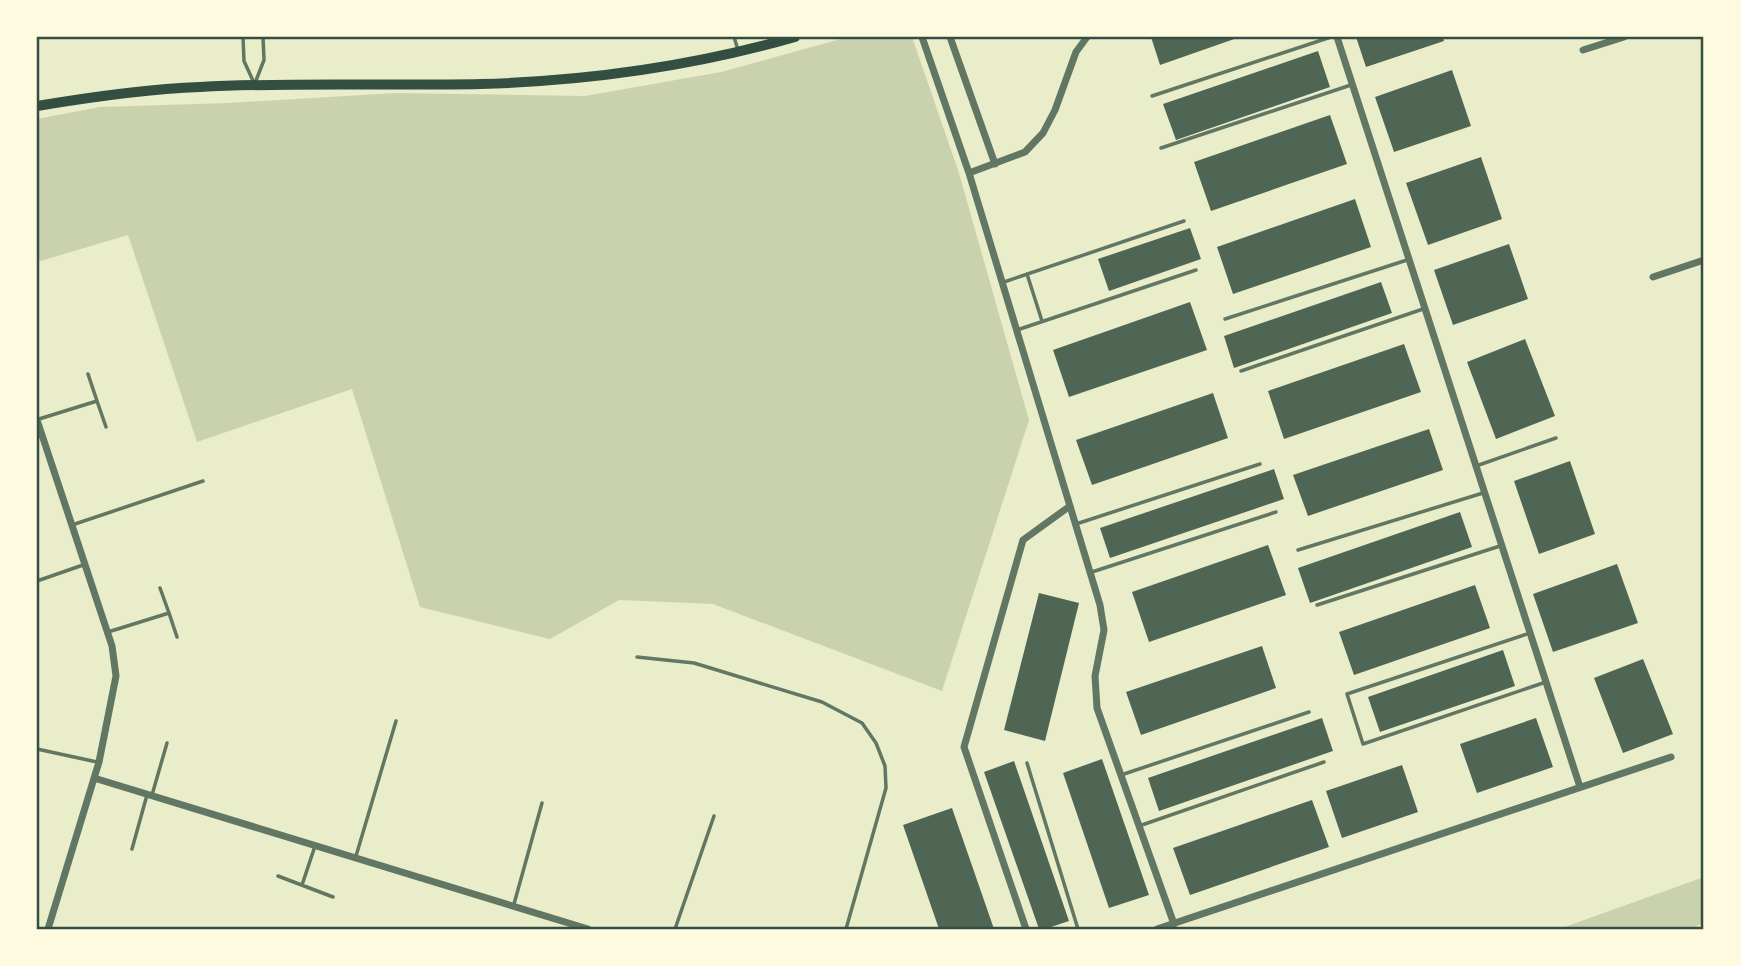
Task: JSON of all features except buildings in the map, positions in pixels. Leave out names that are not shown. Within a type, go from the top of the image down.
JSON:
[{"type":"main road","points":[[37,106],[131,92],[187,88],[521,82],[628,71],[738,52],[795,37]]},
{"type":"street","points":[[922,37],[969,173],[1100,605],[1104,630],[1096,676],[1097,708],[1174,924]]},
{"type":"street","points":[[950,37],[995,164]]},
{"type":"street","points":[[969,173],[1025,152],[1043,133],[1055,110],[1076,52],[1087,37]]},
{"type":"street","points":[[1337,37],[1580,787]]},
{"type":"street","points":[[1583,50],[1624,37]]},
{"type":"street","points":[[1653,277],[1704,260]]},
{"type":"street","points":[[37,420],[108,632],[116,676],[99,762],[48,929]]},
{"type":"street","points":[[1026,929],[964,747],[1023,540],[1070,506]]},
{"type":"street","points":[[1157,929],[1671,757]]},
{"type":"street","points":[[94,778],[588,929]]},
{"type":"lane","points":[[243,37],[244,61],[255,85]]},
{"type":"lane","points":[[255,85],[264,60],[263,37]]},
{"type":"lane","points":[[734,37],[738,52]]},
{"type":"lane","points":[[1152,96],[1331,37]]},
{"type":"lane","points":[[1161,148],[1353,84]]},
{"type":"lane","points":[[1002,283],[1184,221]]},
{"type":"lane","points":[[1225,319],[1409,259]]},
{"type":"lane","points":[[1017,330],[1196,270]]},
{"type":"lane","points":[[1027,274],[1042,321]]},
{"type":"lane","points":[[1241,371],[1425,309]]},
{"type":"lane","points":[[88,374],[106,427]]},
{"type":"lane","points":[[37,420],[97,401]]},
{"type":"lane","points":[[1476,466],[1556,438]]},
{"type":"lane","points":[[1076,524],[1260,464]]},
{"type":"lane","points":[[72,525],[203,481]]},
{"type":"lane","points":[[1298,550],[1485,492]]},
{"type":"lane","points":[[1090,572],[1276,512]]},
{"type":"lane","points":[[1317,605],[1502,546]]},
{"type":"lane","points":[[37,581],[85,565]]},
{"type":"lane","points":[[160,588],[177,637]]},
{"type":"lane","points":[[108,632],[169,613]]},
{"type":"lane","points":[[1530,632],[1347,694],[1363,744],[1546,682]]},
{"type":"lane","points":[[637,657],[694,663],[822,702],[862,723],[876,743],[885,765],[886,788],[846,929]]},
{"type":"lane","points":[[1121,775],[1309,712]]},
{"type":"lane","points":[[356,858],[396,721]]},
{"type":"lane","points":[[132,849],[167,743]]},
{"type":"lane","points":[[37,749],[99,762]]},
{"type":"lane","points":[[1139,826],[1324,762]]},
{"type":"lane","points":[[1027,763],[1078,929]]},
{"type":"lane","points":[[513,906],[542,803]]},
{"type":"lane","points":[[675,929],[714,816]]},
{"type":"lane","points":[[302,885],[315,846]]},
{"type":"lane","points":[[278,876],[332,897]]},
{"type":"green space","points":[[848,37],[912,37],[959,173],[1029,420],[942,691],[713,604],[619,600],[550,639],[420,607],[352,389],[197,442],[128,235],[37,262],[37,119],[100,107],[229,103],[395,93],[585,96],[721,72]]},
{"type":"green space","points":[[1704,877],[1704,923],[1689,929],[1559,929]]}]
